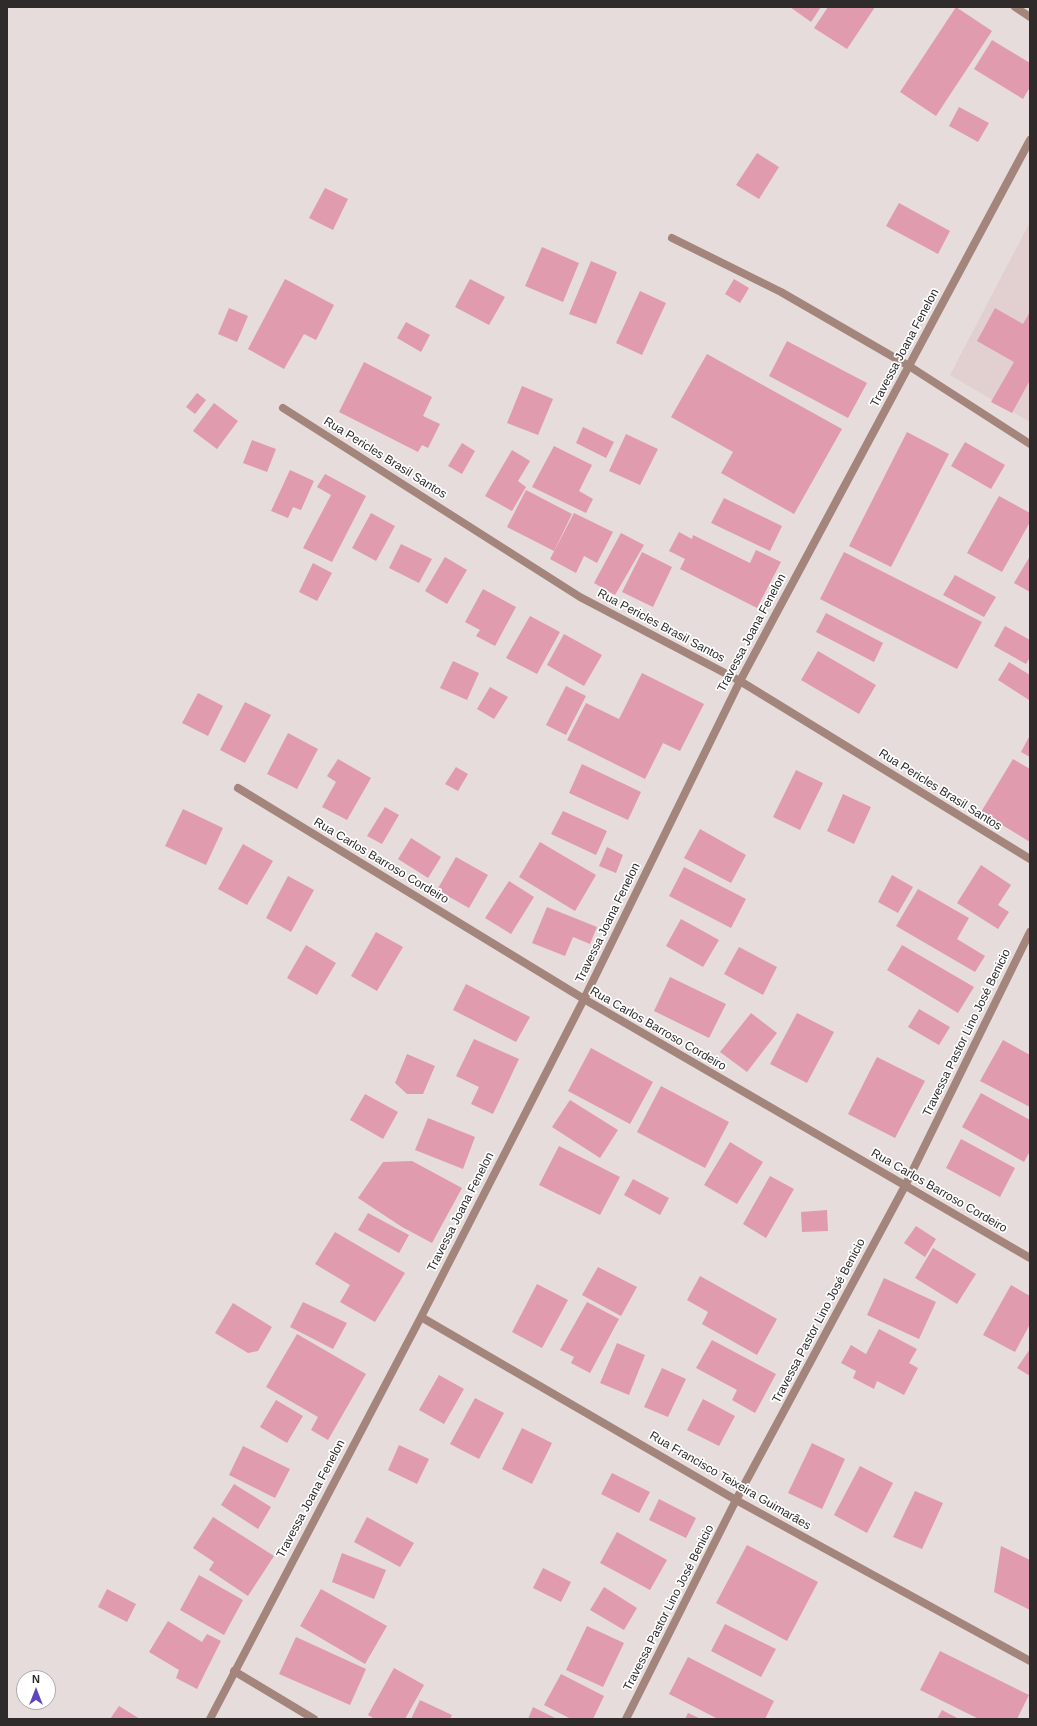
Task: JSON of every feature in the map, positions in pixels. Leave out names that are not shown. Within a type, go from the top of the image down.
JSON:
[{"type":"street","points":[[1014,7],[1030,17]]},
{"type":"street","name":"Travessa Joana Fenelon","points":[[210,1719],[421,1317],[584,999],[740,681],[1030,140]]},
{"type":"street","points":[[672,238],[781,292],[909,366],[1030,444]]},
{"type":"street","name":"Rua Pericles Brasil Santos","points":[[283,408],[580,597],[740,681],[1030,859]]},
{"type":"street","name":"Rua Carlos Barroso Cordeiro","points":[[238,788],[584,999],[1030,1258]]},
{"type":"street","name":"Travessa Pastor Lino José Benicio","points":[[626,1719],[736,1500],[905,1186],[1030,932]]},
{"type":"street","name":"Rua Francisco Teixeira Guimarães","points":[[421,1317],[736,1500],[1030,1661]]},
{"type":"street","points":[[234,1671],[314,1719]]},
{"type":"shaded area","points":[[1030,222],[1030,422],[950,375]]},
{"type":"building","points":[[790,7],[821,7],[811,22]]},
{"type":"building","points":[[828,7],[875,7],[847,49],[814,28]]},
{"type":"building","points":[[956,7],[992,31],[936,116],[900,92]]},
{"type":"building","points":[[992,40],[1030,63],[1030,87],[1023,99],[974,69]]},
{"type":"building","points":[[959,107],[989,123],[978,142],[949,126]]},
{"type":"building","points":[[757,153],[779,167],[759,199],[736,185]]},
{"type":"building","points":[[325,188],[348,199],[333,230],[309,218]]},
{"type":"building","points":[[899,203],[950,231],[938,254],[886,226]]},
{"type":"building","points":[[542,247],[579,263],[563,302],[525,286]]},
{"type":"building","points":[[591,261],[617,272],[596,324],[569,314]]},
{"type":"building","points":[[285,279],[334,305],[316,340],[304,334],[284,369],[248,349]]},
{"type":"building","points":[[470,279],[505,297],[489,325],[455,307]]},
{"type":"building","points":[[734,279],[749,288],[740,303],[725,294]]},
{"type":"building","points":[[640,291],[666,303],[642,355],[616,343]]},
{"type":"building","points":[[229,308],[248,316],[237,342],[218,334]]},
{"type":"building","points":[[995,308],[1023,324],[1030,312],[1030,380],[1012,413],[991,402],[1014,362],[977,341]]},
{"type":"building","points":[[406,322],[430,335],[421,352],[397,338]]},
{"type":"building","points":[[787,341],[867,383],[848,418],[769,376]]},
{"type":"building","points":[[707,354],[842,429],[794,514],[721,473],[733,452],[671,417]]},
{"type":"building","points":[[364,362],[432,397],[423,416],[440,424],[428,448],[422,445],[418,452],[339,412]]},
{"type":"building","points":[[522,386],[553,399],[538,435],[507,423]]},
{"type":"building","points":[[197,393],[206,400],[195,414],[186,407]]},
{"type":"building","points":[[214,403],[238,421],[217,449],[193,431]]},
{"type":"building","points":[[583,427],[614,442],[606,458],[576,443]]},
{"type":"building","points":[[907,432],[949,454],[891,567],[849,546]]},
{"type":"building","points":[[626,434],[658,449],[640,485],[609,471]]},
{"type":"building","points":[[252,440],[276,449],[267,472],[243,463]]},
{"type":"building","points":[[965,442],[1005,465],[991,489],[951,466]]},
{"type":"building","points":[[462,443],[475,451],[462,474],[448,466]]},
{"type":"building","points":[[554,446],[592,465],[579,491],[593,499],[586,513],[532,487]]},
{"type":"building","points":[[512,450],[530,461],[518,481],[526,487],[512,511],[485,496]]},
{"type":"building","points":[[290,470],[314,481],[301,510],[293,507],[288,518],[271,511]]},
{"type":"building","points":[[325,474],[366,496],[332,562],[303,548],[331,495],[317,487]]},
{"type":"building","points":[[526,490],[572,514],[554,551],[507,527]]},
{"type":"building","points":[[999,496],[1030,513],[1030,522],[1002,572],[967,553]]},
{"type":"building","points":[[724,498],[782,526],[770,551],[711,523]]},
{"type":"building","points":[[371,513],[395,526],[376,561],[352,548]]},
{"type":"building","points":[[574,513],[613,532],[597,563],[584,556],[576,573],[550,559]]},
{"type":"building","points":[[679,532],[692,539],[693,535],[750,563],[756,550],[781,562],[757,608],[680,569],[685,559],[669,551]]},
{"type":"building","points":[[621,533],[644,545],[615,595],[594,583]]},
{"type":"building","points":[[401,544],[432,559],[419,583],[389,568]]},
{"type":"building","points":[[642,552],[672,567],[653,607],[622,592]]},
{"type":"building","points":[[844,552],[982,622],[957,669],[820,599]]},
{"type":"building","points":[[1030,556],[1030,592],[1014,583]]},
{"type":"building","points":[[445,557],[467,570],[447,604],[425,591]]},
{"type":"building","points":[[313,563],[332,573],[317,601],[299,592]]},
{"type":"building","points":[[955,575],[996,597],[984,617],[943,595]]},
{"type":"building","points":[[483,589],[516,607],[495,646],[476,636],[480,630],[465,622]]},
{"type":"building","points":[[826,613],[883,643],[874,662],[816,632]]},
{"type":"building","points":[[530,616],[560,632],[537,674],[506,658]]},
{"type":"building","points":[[1005,626],[1030,640],[1030,657],[1026,664],[994,646]]},
{"type":"building","points":[[564,634],[602,655],[584,686],[547,665]]},
{"type":"building","points":[[818,651],[876,685],[859,714],[801,680]]},
{"type":"building","points":[[453,661],[479,673],[467,700],[440,688]]},
{"type":"building","points":[[1009,662],[1030,675],[1029,700],[998,680]]},
{"type":"building","points":[[642,673],[704,704],[680,751],[663,743],[645,779],[567,740],[586,703],[619,719]]},
{"type":"building","points":[[566,686],[586,696],[566,735],[546,725]]},
{"type":"building","points":[[490,687],[508,697],[494,719],[477,709]]},
{"type":"building","points":[[198,693],[223,706],[208,736],[182,723]]},
{"type":"building","points":[[245,702],[271,715],[245,763],[220,750]]},
{"type":"building","points":[[288,733],[318,749],[297,789],[267,774]]},
{"type":"building","points":[[1030,735],[1030,757],[1021,752]]},
{"type":"building","points":[[338,759],[371,778],[347,820],[322,807],[336,782],[327,776]]},
{"type":"building","points":[[1013,759],[1030,769],[1030,842],[981,812]]},
{"type":"building","points":[[582,764],[641,792],[628,820],[569,793]]},
{"type":"building","points":[[456,767],[468,774],[458,791],[445,784]]},
{"type":"building","points":[[796,770],[823,783],[800,830],[773,817]]},
{"type":"building","points":[[843,794],[871,807],[854,844],[827,831]]},
{"type":"building","points":[[385,807],[399,815],[382,844],[367,836]]},
{"type":"building","points":[[183,809],[223,828],[206,865],[165,846]]},
{"type":"building","points":[[563,811],[607,831],[596,855],[551,834]]},
{"type":"building","points":[[700,829],[746,855],[731,883],[684,858]]},
{"type":"building","points":[[411,838],[441,857],[428,878],[398,859]]},
{"type":"building","points":[[540,842],[596,875],[575,911],[519,877]]},
{"type":"building","points":[[243,844],[273,861],[247,905],[218,889]]},
{"type":"building","points":[[607,847],[623,855],[616,873],[599,866]]},
{"type":"building","points":[[456,857],[488,875],[469,908],[437,890]]},
{"type":"building","points":[[981,865],[1011,885],[998,905],[1009,912],[998,929],[957,903]]},
{"type":"building","points":[[684,867],[746,899],[731,928],[669,896]]},
{"type":"building","points":[[892,875],[913,887],[898,913],[878,902]]},
{"type":"building","points":[[288,876],[314,890],[291,932],[266,918]]},
{"type":"building","points":[[509,881],[534,897],[511,934],[485,918]]},
{"type":"building","points":[[918,889],[969,918],[957,939],[985,956],[975,972],[896,926]]},
{"type":"building","points":[[547,907],[597,927],[590,944],[573,937],[565,956],[532,943]]},
{"type":"building","points":[[681,919],[719,940],[703,967],[666,946]]},
{"type":"building","points":[[376,932],[403,947],[377,991],[351,976]]},
{"type":"building","points":[[306,945],[336,963],[317,995],[287,978]]},
{"type":"building","points":[[902,945],[974,987],[958,1013],[887,970]]},
{"type":"building","points":[[739,947],[777,967],[763,995],[724,974]]},
{"type":"building","points":[[670,977],[726,1004],[709,1038],[654,1011]]},
{"type":"building","points":[[466,984],[530,1017],[516,1042],[453,1010]]},
{"type":"building","points":[[919,1009],[950,1027],[939,1045],[908,1027]]},
{"type":"building","points":[[751,1013],[777,1033],[747,1072],[720,1052]]},
{"type":"building","points":[[797,1013],[834,1032],[807,1083],[770,1064]]},
{"type":"building","points":[[474,1039],[519,1059],[493,1114],[471,1104],[479,1087],[456,1076]]},
{"type":"building","points":[[1003,1040],[1030,1055],[1030,1107],[980,1081]]},
{"type":"building","points":[[591,1048],[653,1082],[630,1124],[568,1091]]},
{"type":"building","points":[[407,1054],[435,1066],[423,1094],[407,1094],[395,1083]]},
{"type":"building","points":[[877,1057],[925,1081],[895,1138],[848,1114]]},
{"type":"building","points":[[661,1086],[729,1122],[705,1168],[637,1132]]},
{"type":"building","points":[[981,1093],[1030,1120],[1030,1151],[1024,1162],[962,1127]]},
{"type":"building","points":[[365,1094],[398,1112],[383,1139],[350,1120]]},
{"type":"building","points":[[570,1100],[618,1130],[600,1158],[552,1127]]},
{"type":"building","points":[[428,1118],[475,1137],[463,1169],[415,1150]]},
{"type":"building","points":[[961,1139],[1015,1168],[1000,1197],[946,1168]]},
{"type":"building","points":[[730,1142],[763,1162],[737,1204],[704,1185]]},
{"type":"building","points":[[559,1146],[620,1177],[600,1215],[539,1185]]},
{"type":"building","points":[[412,1161],[462,1188],[432,1243],[402,1227],[358,1198],[383,1162]]},
{"type":"building","points":[[770,1176],[794,1189],[766,1238],[743,1224]]},
{"type":"building","points":[[633,1179],[669,1198],[660,1215],[624,1195]]},
{"type":"building","points":[[827,1210],[828,1231],[802,1232],[801,1212]]},
{"type":"building","points":[[368,1213],[409,1235],[399,1253],[358,1230]]},
{"type":"building","points":[[916,1226],[936,1239],[925,1257],[904,1243]]},
{"type":"building","points":[[335,1232],[405,1273],[375,1322],[340,1302],[350,1285],[315,1264]]},
{"type":"building","points":[[933,1248],[976,1274],[957,1304],[915,1278]]},
{"type":"building","points":[[598,1267],[637,1287],[621,1316],[582,1295]]},
{"type":"building","points":[[700,1276],[777,1319],[757,1355],[702,1324],[708,1312],[687,1300]]},
{"type":"building","points":[[884,1278],[936,1302],[919,1339],[867,1315]]},
{"type":"building","points":[[537,1284],[568,1300],[542,1348],[512,1332]]},
{"type":"building","points":[[1011,1285],[1030,1296],[1030,1324],[1015,1352],[983,1335]]},
{"type":"building","points":[[303,1302],[347,1323],[333,1349],[290,1327]]},
{"type":"building","points":[[587,1302],[619,1319],[590,1373],[571,1363],[574,1357],[560,1350]]},
{"type":"building","points":[[233,1303],[272,1327],[258,1351],[248,1353],[215,1333]]},
{"type":"building","points":[[879,1329],[917,1349],[909,1363],[918,1368],[904,1395],[877,1381],[874,1389],[853,1378],[856,1371],[841,1363],[851,1345],[866,1354]]},
{"type":"building","points":[[297,1334],[366,1374],[328,1440],[311,1430],[318,1417],[266,1387]]},
{"type":"building","points":[[712,1340],[776,1374],[755,1413],[732,1400],[737,1390],[696,1368]]},
{"type":"building","points":[[617,1343],[645,1355],[629,1395],[600,1383]]},
{"type":"building","points":[[1030,1349],[1030,1376],[1017,1368]]},
{"type":"building","points":[[662,1368],[686,1379],[668,1417],[644,1407]]},
{"type":"building","points":[[439,1375],[464,1389],[444,1424],[419,1410]]},
{"type":"building","points":[[475,1398],[504,1413],[479,1459],[450,1444]]},
{"type":"building","points":[[703,1399],[735,1416],[719,1446],[687,1430]]},
{"type":"building","points":[[276,1400],[303,1416],[287,1443],[260,1427]]},
{"type":"building","points":[[522,1428],[552,1443],[532,1484],[502,1469]]},
{"type":"building","points":[[812,1443],[845,1459],[822,1509],[788,1493]]},
{"type":"building","points":[[399,1445],[429,1459],[417,1484],[388,1470]]},
{"type":"building","points":[[243,1446],[290,1469],[275,1498],[229,1475]]},
{"type":"building","points":[[860,1466],[893,1483],[867,1533],[834,1515]]},
{"type":"building","points":[[612,1473],[650,1492],[639,1513],[601,1494]]},
{"type":"building","points":[[234,1484],[271,1507],[258,1529],[221,1505]]},
{"type":"building","points":[[915,1491],[943,1503],[922,1549],[893,1537]]},
{"type":"building","points":[[659,1499],[696,1518],[686,1538],[649,1520]]},
{"type":"building","points":[[213,1517],[274,1556],[248,1596],[209,1570],[214,1562],[193,1548]]},
{"type":"building","points":[[367,1517],[414,1543],[400,1567],[354,1542]]},
{"type":"building","points":[[617,1532],[667,1560],[650,1590],[600,1563]]},
{"type":"building","points":[[747,1545],[818,1582],[787,1641],[716,1603]]},
{"type":"building","points":[[1001,1546],[1030,1560],[1030,1610],[994,1592]]},
{"type":"building","points":[[342,1553],[386,1570],[374,1599],[332,1582]]},
{"type":"building","points":[[543,1568],[571,1582],[561,1602],[533,1588]]},
{"type":"building","points":[[199,1575],[243,1600],[224,1635],[180,1610]]},
{"type":"building","points":[[604,1587],[637,1608],[624,1630],[590,1610]]},
{"type":"building","points":[[107,1589],[136,1604],[127,1622],[98,1607]]},
{"type":"building","points":[[321,1589],[387,1626],[365,1664],[300,1626]]},
{"type":"building","points":[[168,1621],[202,1642],[207,1634],[221,1641],[197,1689],[176,1678],[179,1670],[149,1652]]},
{"type":"building","points":[[725,1624],[776,1649],[761,1677],[711,1651]]},
{"type":"building","points":[[587,1626],[624,1643],[603,1687],[566,1670]]},
{"type":"building","points":[[296,1637],[366,1669],[350,1705],[279,1674]]},
{"type":"building","points":[[940,1651],[1029,1695],[1017,1719],[979,1719],[920,1690]]},
{"type":"building","points":[[688,1657],[774,1701],[765,1719],[718,1719],[669,1694]]},
{"type":"building","points":[[394,1668],[424,1685],[405,1719],[375,1719],[368,1715]]},
{"type":"building","points":[[561,1674],[604,1696],[593,1719],[571,1719],[544,1705]]},
{"type":"building","points":[[420,1700],[452,1715],[450,1719],[411,1719]]},
{"type":"building","points":[[119,1706],[140,1719],[110,1719]]},
{"type":"building","points":[[533,1707],[557,1719],[528,1719]]},
{"type":"building","points":[[942,1710],[959,1719],[937,1719]]},
{"type":"building","points":[[688,1713],[701,1719],[685,1719]]}]
